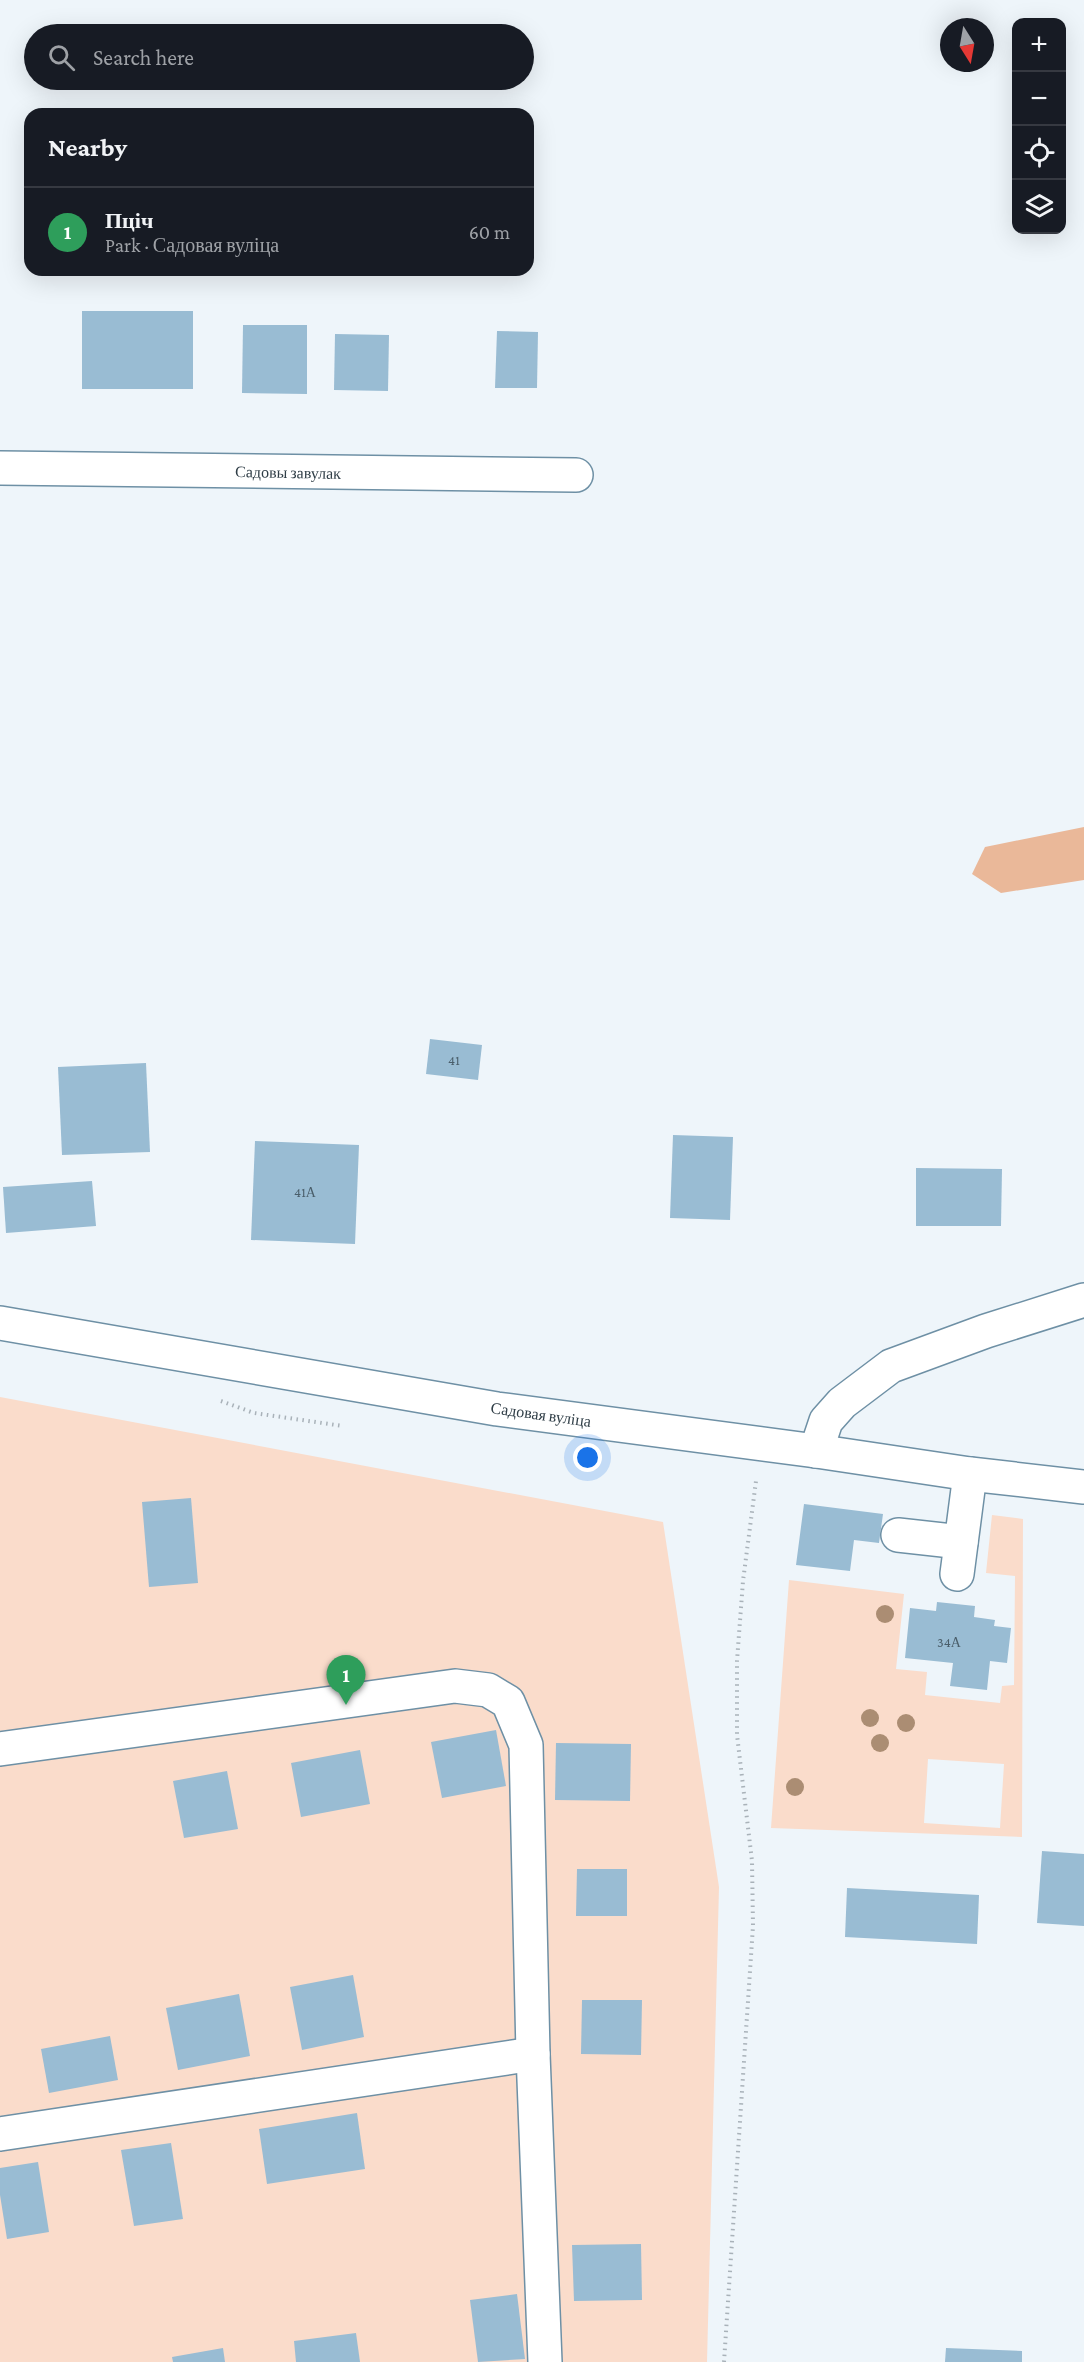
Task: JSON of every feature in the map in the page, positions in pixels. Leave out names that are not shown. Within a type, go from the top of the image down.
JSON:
[{"type":"street","name":"Садовы завулак","points":[[0,468],[576,475]]},
{"type":"street","points":[[816,1451],[826,1421],[842,1403],[891,1366],[986,1331],[1084,1300]]},
{"type":"street","name":"Садовая вуліца","points":[[0,1323],[497,1408],[970,1474],[1084,1487]]},
{"type":"street","points":[[957,1574],[970,1474]]},
{"type":"street","points":[[898,1535],[961,1542]]},
{"type":"street","points":[[0,1749],[455,1686],[488,1690],[508,1702],[526,1745],[533,2054],[545,2362]]},
{"type":"street","points":[[0,2134],[533,2054]]},
{"type":"path","points":[[724,2362],[753,1926],[752,1861],[737,1735],[737,1661],[745,1570],[761,1445]]},
{"type":"shaded area","points":[[1084,827],[1084,880],[1001,893],[972,874],[985,847]]},
{"type":"shaded area","points":[[0,1397],[663,1522],[719,1887],[707,2362],[0,2362]]},
{"type":"shaded area","points":[[992,1515],[1023,1519],[1022,1837],[771,1828],[789,1580],[904,1594],[896,1669],[927,1672],[925,1695],[1000,1703],[1002,1686],[1014,1685],[1015,1576],[986,1573]],"holes":[[[928,1759],[1004,1764],[1000,1828],[924,1823]]]},
{"type":"building","points":[[82,311],[193,311],[193,389],[82,389]]},
{"type":"building","points":[[243,325],[307,325],[307,394],[242,393]]},
{"type":"building","points":[[497,331],[538,332],[537,388],[495,388]]},
{"type":"building","points":[[335,334],[389,335],[388,391],[334,390]]},
{"type":"building","points":[[430,1039],[482,1045],[478,1080],[426,1074]]},
{"type":"building","points":[[146,1063],[150,1152],[62,1155],[58,1067]]},
{"type":"building","points":[[673,1135],[733,1137],[730,1220],[670,1218]]},
{"type":"building","points":[[255,1141],[359,1145],[355,1244],[251,1240]]},
{"type":"building","points":[[916,1168],[1002,1169],[1001,1226],[916,1226]]},
{"type":"building","points":[[92,1181],[96,1226],[6,1233],[3,1187]]},
{"type":"building","points":[[191,1498],[198,1583],[149,1587],[142,1502]]},
{"type":"building","points":[[804,1504],[883,1514],[879,1543],[854,1540],[850,1571],[796,1565]]},
{"type":"building","points":[[937,1602],[975,1606],[974,1617],[995,1620],[994,1626],[1011,1628],[1007,1663],[990,1661],[987,1690],[950,1686],[953,1663],[905,1658],[910,1608],[936,1611]]},
{"type":"building","points":[[496,1730],[506,1786],[442,1798],[431,1742]]},
{"type":"building","points":[[556,1743],[631,1744],[630,1801],[555,1800]]},
{"type":"building","points":[[360,1750],[370,1804],[301,1817],[291,1763]]},
{"type":"building","points":[[227,1771],[238,1829],[184,1838],[173,1781]]},
{"type":"building","points":[[1042,1851],[1084,1854],[1084,1926],[1037,1923]]},
{"type":"building","points":[[577,1869],[627,1869],[627,1916],[576,1916]]},
{"type":"building","points":[[847,1888],[979,1895],[977,1944],[845,1937]]},
{"type":"building","points":[[353,1975],[364,2037],[302,2050],[290,1987]]},
{"type":"building","points":[[239,1994],[250,2056],[178,2070],[166,2008]]},
{"type":"building","points":[[582,2000],[642,2000],[641,2055],[581,2054]]},
{"type":"building","points":[[110,2036],[118,2080],[49,2093],[41,2049]]},
{"type":"building","points":[[357,2113],[365,2169],[267,2184],[259,2129]]},
{"type":"building","points":[[171,2143],[183,2219],[134,2226],[121,2150]]},
{"type":"building","points":[[38,2162],[49,2232],[7,2239],[0,2195],[0,2168]]},
{"type":"building","points":[[641,2244],[642,2300],[574,2301],[572,2245]]},
{"type":"building","points":[[517,2294],[525,2359],[478,2362],[470,2300]]},
{"type":"building","points":[[356,2333],[360,2362],[296,2362],[294,2341]]},
{"type":"building","points":[[223,2348],[225,2362],[173,2362],[172,2357]]},
{"type":"building","points":[[946,2348],[1022,2351],[1022,2362],[945,2362]]},
{"type":"place","name":"Пціч","points":[[346,1705]]}]
